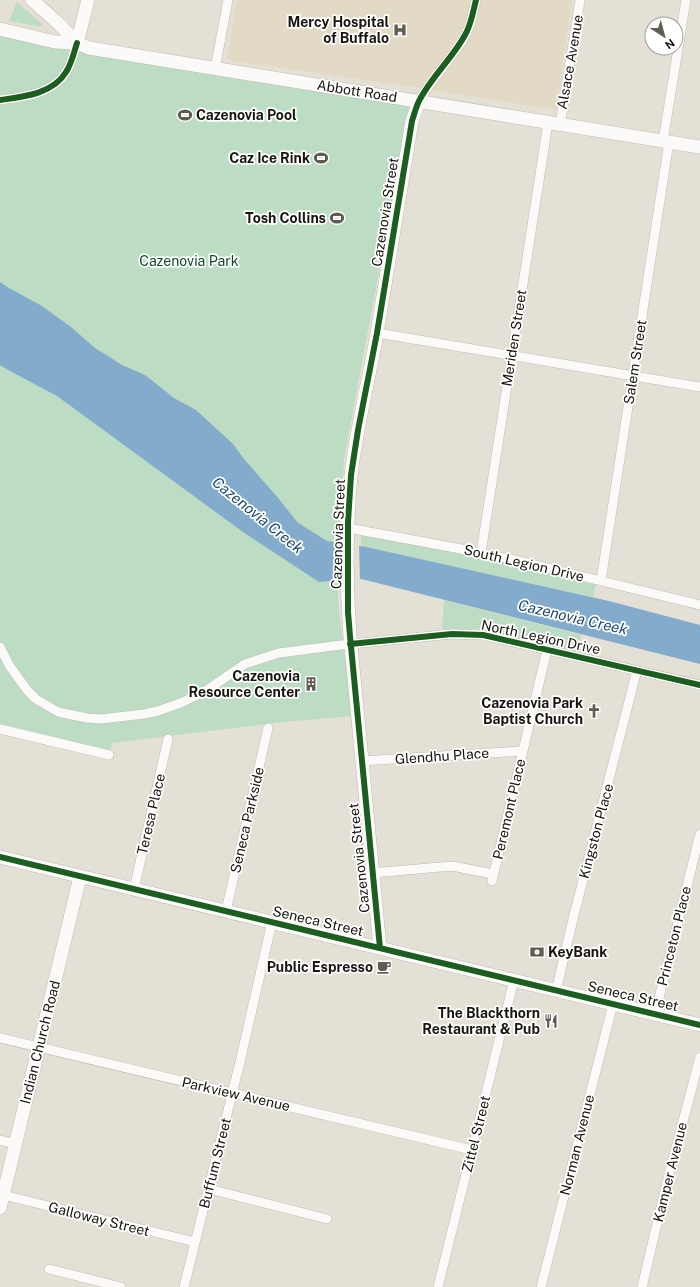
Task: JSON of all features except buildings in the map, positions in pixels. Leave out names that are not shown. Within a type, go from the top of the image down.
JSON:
[{"type":"street","name":"Abbott Road","points":[[32,0],[59,24],[77,43],[89,48],[700,147]]},
{"type":"street","points":[[0,100],[36,93],[53,85],[66,72],[77,43],[88,0]]},
{"type":"street","points":[[215,69],[228,0]]},
{"type":"street","points":[[419,101],[466,34],[476,0]]},
{"type":"street","name":"Alsace Avenue","points":[[554,124],[580,0]]},
{"type":"street","name":"Salem Street","points":[[601,581],[633,376],[686,0]]},
{"type":"street","points":[[0,29],[55,42],[77,43]]},
{"type":"street","name":"Cazenovia Street","points":[[380,948],[350,644],[348,534],[351,476],[357,438],[377,333],[412,121],[419,101]]},
{"type":"street","name":"Meriden Street","points":[[481,553],[512,355],[554,124]]},
{"type":"street","points":[[377,333],[700,387]]},
{"type":"street","name":"South Legion Drive","points":[[348,534],[481,553],[700,605]]},
{"type":"street","name":"North Legion Drive","points":[[0,648],[27,690],[36,699],[58,712],[87,718],[101,719],[144,714],[158,711],[183,702],[207,690],[245,664],[279,653],[452,634],[483,635],[700,685]]},
{"type":"street","name":"Peremont Place","points":[[372,873],[452,866],[492,877],[547,650]]},
{"type":"street","name":"Kingston Place","points":[[556,991],[637,670]]},
{"type":"street","name":"Seneca Parkside","points":[[226,911],[268,728]]},
{"type":"street","points":[[0,729],[110,755]]},
{"type":"street","name":"Teresa Place","points":[[134,889],[168,739]]},
{"type":"street","name":"Glendhu Place","points":[[361,761],[522,751]]},
{"type":"street","name":"Princeton Place","points":[[655,1014],[700,834]]},
{"type":"street","name":"Seneca Street","points":[[0,857],[556,991],[700,1024]]},
{"type":"street","name":"Indian Church Road","points":[[1,1201],[80,877]]},
{"type":"street","name":"Buffum Street","points":[[184,1287],[233,1093],[272,922]]},
{"type":"street","name":"Zittel Street","points":[[438,1287],[514,980]]},
{"type":"street","name":"Norman Avenue","points":[[541,1287],[613,1004]]},
{"type":"street","name":"Parkview Avenue","points":[[0,1038],[472,1150]]},
{"type":"street","name":"Kamper Avenue","points":[[642,1287],[666,1186],[700,1057]]},
{"type":"street","points":[[0,1140],[15,1144]]},
{"type":"street","points":[[209,1189],[327,1219]]},
{"type":"street","name":"Galloway Street","points":[[1,1201],[195,1242]]},
{"type":"street","points":[[49,1269],[121,1287]]},
{"type":"shaded area","name":"Mercy Hospital of Buffalo","points":[[236,0],[572,0],[556,110],[413,87],[227,60]]},
{"type":"green space","points":[[17,2],[41,23],[41,27],[9,21]]},
{"type":"green space","name":"Cazenovia Park","points":[[0,31],[410,106],[344,459],[338,601],[352,716],[283,722],[112,743],[110,750],[0,724]]},
{"type":"green space","points":[[361,535],[472,556],[596,585],[593,597],[361,547]]},
{"type":"green space","points":[[444,600],[581,635],[576,654],[483,629],[442,629]]},
{"type":"water","name":"Cazenovia Creek","points":[[0,282],[42,306],[71,327],[95,348],[122,365],[145,375],[174,398],[196,410],[233,444],[297,522],[327,541],[366,547],[609,601],[700,625],[700,664],[361,579],[319,582],[243,532],[57,396],[0,365]]},
{"type":"pier","points":[[336,541],[359,544],[360,581],[337,583]]},
{"type":"cycle path","points":[[380,948],[348,612],[348,522],[351,475],[358,430],[377,333],[412,121],[418,103],[424,92],[460,44],[467,31],[476,0]]},
{"type":"cycle path","points":[[0,100],[28,96],[45,90],[53,85],[68,69],[77,43]]},
{"type":"cycle path","points":[[350,644],[452,634],[483,635],[700,685]]},
{"type":"cycle path","points":[[0,857],[700,1025]]},
{"type":"place","name":"Mercy Hospital of Buffalo","points":[[400,30]]},
{"type":"place","name":"Cazenovia Pool","points":[[185,115]]},
{"type":"place","name":"Caz Ice Rink","points":[[321,158]]},
{"type":"place","name":"Tosh Collins","points":[[337,218]]},
{"type":"place","name":"Cazenovia Resource Center","points":[[311,684]]},
{"type":"place","name":"Cazenovia Park Baptist Church","points":[[594,711]]},
{"type":"place","name":"KeyBank","points":[[537,952]]},
{"type":"place","name":"Public Espresso","points":[[384,967]]},
{"type":"place","name":"The Blackthorn Restaurant & Pub","points":[[551,1021]]}]
